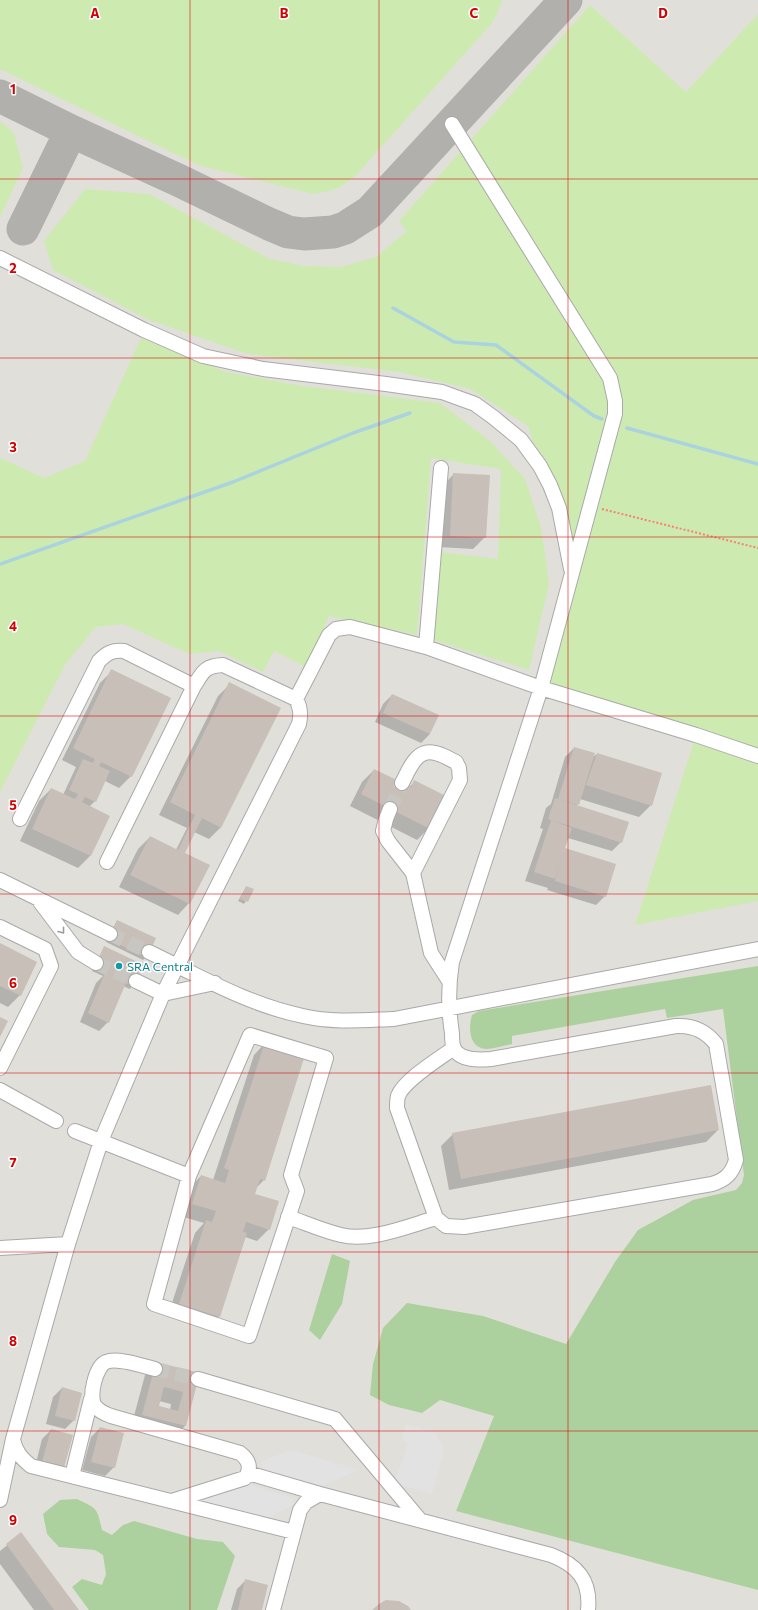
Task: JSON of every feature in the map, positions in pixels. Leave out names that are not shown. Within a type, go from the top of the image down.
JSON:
[{"type":"lane","points":[[452,124],[610,378],[615,401],[615,414],[541,688],[452,962],[448,1008],[454,1048],[460,1055],[470,1059],[491,1059],[676,1026],[685,1025],[694,1028],[710,1036],[716,1044],[736,1160],[734,1168],[728,1177],[722,1181],[712,1184],[464,1227],[446,1226],[436,1218],[397,1108],[397,1102],[399,1094],[403,1088],[426,1068],[454,1048]]},
{"type":"lane","points":[[0,258],[144,330],[203,356],[263,369],[442,392],[475,404],[494,417],[521,440],[540,466],[550,485],[559,508],[572,572]]},
{"type":"lane","points":[[426,647],[441,468]]},
{"type":"lane","points":[[296,699],[329,635],[336,630],[350,627],[426,647],[541,688],[696,735],[758,756]]},
{"type":"lane","points":[[20,819],[99,661],[107,654],[114,650],[124,651],[194,686]]},
{"type":"lane","points":[[0,1500],[13,1439],[68,1244],[102,1141],[163,994],[300,724],[300,706],[296,699],[223,665],[212,665],[204,670],[194,686],[107,862]]},
{"type":"lane","points":[[402,783],[412,762],[424,753],[434,752],[456,762],[461,774],[460,780],[413,873]]},
{"type":"lane","points":[[390,808],[383,831],[388,841],[413,873],[431,953],[450,981]]},
{"type":"lane","points":[[0,880],[38,900],[110,934]]},
{"type":"lane","points":[[38,900],[78,952],[96,963]]},
{"type":"lane","points":[[0,927],[45,949],[52,966],[0,1068]]},
{"type":"lane","points":[[149,952],[261,1005],[304,1017],[345,1020],[394,1019],[758,949]]},
{"type":"lane","points":[[136,981],[163,994],[215,983]]},
{"type":"lane","points":[[250,1035],[326,1058],[291,1175],[297,1191],[249,1336],[154,1304],[190,1176],[250,1035]]},
{"type":"lane","points":[[0,1090],[56,1121]]},
{"type":"lane","points":[[75,1131],[190,1176]]},
{"type":"lane","points":[[288,1217],[342,1236],[382,1234],[436,1218]]},
{"type":"lane","points":[[0,1248],[68,1244]]},
{"type":"lane","points":[[72,1476],[92,1399],[97,1371],[100,1366],[106,1362],[116,1360],[155,1369]]},
{"type":"lane","points":[[198,1380],[335,1419],[420,1520]]},
{"type":"lane","points":[[92,1399],[95,1406],[102,1413],[240,1453],[249,1463],[248,1473],[245,1478],[239,1481],[172,1501]]},
{"type":"lane","points":[[13,1439],[16,1450],[21,1458],[31,1466],[294,1532]]},
{"type":"lane","points":[[248,1473],[563,1560],[572,1565],[584,1581],[589,1596],[588,1610]]},
{"type":"lane","points":[[273,1610],[300,1510],[306,1502],[320,1494]]},
{"type":"path","points":[[590,506],[758,548]]},
{"type":"shaded area","points":[[0,0],[758,0],[758,1610],[0,1610]]},
{"type":"shaded area","points":[[406,1425],[435,1433],[443,1446],[443,1454],[432,1494],[394,1483],[408,1444],[402,1438]]},
{"type":"shaded area","points":[[291,1450],[359,1470],[317,1488],[264,1473],[260,1462]]},
{"type":"shaded area","points":[[243,1483],[292,1498],[294,1505],[262,1520],[199,1502],[197,1499]]},
{"type":"green space","points":[[0,0],[502,0],[492,23],[359,172],[338,188],[313,194],[198,165],[0,69]]},
{"type":"green space","points":[[590,5],[686,92],[758,14],[758,901],[635,925],[696,735],[541,688],[572,572],[528,426],[470,389],[399,372],[248,354],[149,320],[53,270],[44,241],[85,189],[149,194],[270,259],[304,266],[340,267],[376,257],[407,231],[399,221]]},
{"type":"green space","points":[[0,121],[14,133],[23,168],[0,217]]},
{"type":"green space","points":[[141,338],[226,372],[303,386],[440,403],[491,442],[525,479],[541,527],[549,584],[529,670],[434,640],[440,552],[498,559],[501,469],[431,458],[417,635],[329,616],[306,667],[274,651],[263,672],[219,651],[189,654],[123,624],[96,627],[66,663],[0,792],[0,458],[44,478],[85,461]]},
{"type":"green space","points":[[758,966],[758,1590],[456,1511],[494,1416],[440,1400],[422,1413],[389,1405],[370,1395],[373,1364],[383,1328],[407,1303],[483,1316],[566,1344],[615,1262],[638,1230],[693,1200],[736,1190],[742,1183],[744,1175],[723,1009],[667,1018],[665,1009],[512,1036],[512,1044],[487,1049],[476,1046],[473,1042],[470,1031],[472,1015],[479,1011]]},
{"type":"green space","points":[[332,1254],[350,1261],[342,1304],[320,1340],[309,1330]]},
{"type":"green space","points":[[77,1499],[96,1510],[102,1530],[112,1535],[123,1525],[134,1521],[197,1539],[223,1542],[235,1556],[217,1610],[89,1610],[72,1587],[82,1579],[102,1585],[106,1574],[103,1555],[95,1550],[59,1547],[47,1534],[43,1514],[60,1500]]},
{"type":"building","points":[[453,473],[490,475],[486,538],[450,536]]},
{"type":"building","points":[[111,669],[171,698],[132,777],[101,762],[99,766],[110,771],[96,802],[85,797],[82,802],[110,816],[91,856],[32,829],[51,788],[75,799],[78,794],[69,790],[83,759],[93,763],[95,759],[73,748]]},
{"type":"building","points":[[229,682],[281,708],[221,828],[202,818],[185,853],[210,865],[190,904],[130,875],[150,836],[178,850],[195,815],[170,802]]},
{"type":"building","points":[[392,694],[439,715],[430,734],[383,713]]},
{"type":"building","points":[[574,747],[595,753],[579,805],[558,799]]},
{"type":"building","points":[[597,753],[662,773],[652,806],[586,785]]},
{"type":"building","points":[[374,769],[411,787],[414,780],[446,796],[430,829],[361,794]]},
{"type":"building","points":[[555,798],[629,822],[622,843],[548,819]]},
{"type":"building","points":[[551,820],[572,828],[565,848],[616,864],[606,897],[555,881],[560,865],[555,879],[534,872]]},
{"type":"building","points":[[246,886],[254,889],[248,902],[240,899]]},
{"type":"building","points":[[117,920],[156,938],[147,958],[108,939]]},
{"type":"building","points":[[0,943],[37,962],[21,996],[0,986]]},
{"type":"building","points":[[104,946],[144,965],[133,987],[126,983],[109,1023],[88,1013],[105,973],[94,968]]},
{"type":"building","points":[[0,1017],[8,1021],[0,1037]]},
{"type":"building","points":[[265,1042],[305,1055],[265,1181],[260,1179],[255,1194],[279,1201],[270,1230],[246,1222],[243,1232],[247,1233],[220,1317],[179,1304],[206,1220],[212,1222],[216,1211],[192,1204],[201,1175],[225,1183],[229,1170],[224,1168]]},
{"type":"building","points":[[711,1085],[719,1130],[461,1179],[452,1133]]},
{"type":"building","points":[[156,1362],[200,1373],[186,1426],[142,1415]],"holes":[[[164,1387],[183,1392],[178,1411],[159,1406]]]},
{"type":"building","points":[[62,1387],[82,1393],[75,1421],[55,1416]]},
{"type":"building","points":[[100,1427],[124,1433],[115,1468],[91,1462]]},
{"type":"building","points":[[51,1429],[73,1435],[64,1468],[42,1462]]},
{"type":"building","points":[[21,1532],[79,1610],[54,1610],[6,1544]]},
{"type":"building","points":[[245,1579],[268,1585],[262,1610],[238,1610]]},
{"type":"building","points":[[386,1600],[399,1601],[408,1606],[411,1610],[372,1610]]},
{"type":"waterway","points":[[393,308],[454,342],[496,345],[594,416],[602,419]]},
{"type":"waterway","points":[[0,564],[233,482],[353,433],[410,413]]},
{"type":"waterway","points":[[627,428],[758,464]]},
{"type":"taxiway","points":[[0,96],[71,131],[288,232],[304,234],[333,232],[345,228],[370,212],[566,0]]},
{"type":"taxiway","points":[[23,229],[71,131]]},
{"type":"tunnel","points":[[390,809],[402,783]]},
{"type":"tunnel","points":[[110,934],[149,952]]},
{"type":"tunnel","points":[[96,963],[136,981]]},
{"type":"tunnel","points":[[155,1369],[198,1379]]},
{"type":"place","name":"SRA Central","points":[[119,966]]}]
